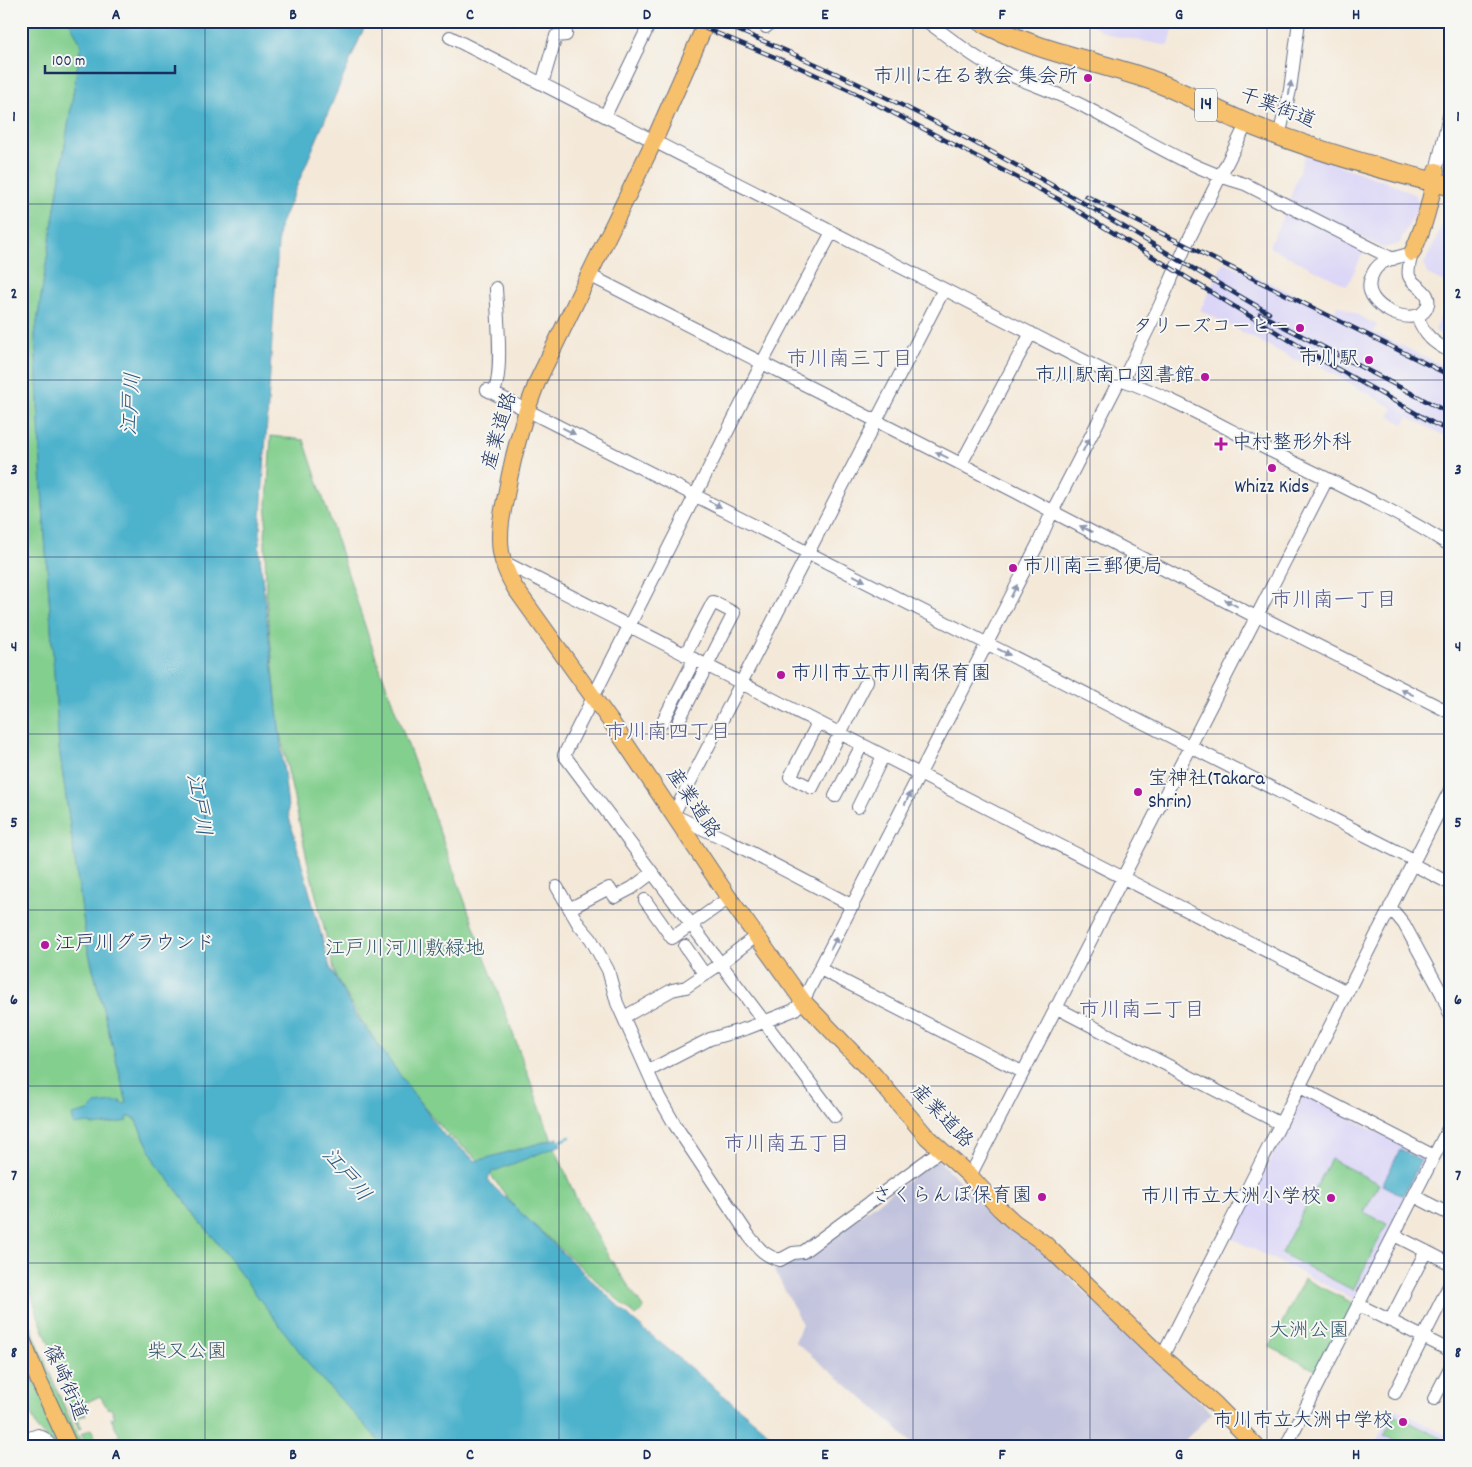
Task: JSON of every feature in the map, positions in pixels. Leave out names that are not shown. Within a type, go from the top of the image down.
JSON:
[{"type":"highway","name":"千葉街道","points":[[980,21],[1036,46],[1154,82],[1247,124],[1281,130],[1371,154],[1443,178]]},
{"type":"highway","name":"千葉街道","points":[[1008,22],[1054,40],[1169,74],[1281,130]]},
{"type":"main road","name":"産業道路","points":[[707,21],[654,141],[538,380],[526,409],[515,446],[500,525],[502,561],[514,588],[593,696],[729,898],[803,1001],[875,1076],[927,1137],[970,1176],[1000,1209],[1014,1222],[1044,1243],[1162,1357],[1215,1404],[1256,1446]]},
{"type":"main road","points":[[1412,253],[1443,178]]},
{"type":"main road","name":"篠崎街道","points":[[21,1338],[69,1446]]},
{"type":"street","points":[[542,84],[556,36],[566,35],[565,21]]},
{"type":"street","points":[[605,116],[651,21]]},
{"type":"street","points":[[926,21],[948,39],[991,66],[1083,105],[1141,138],[1220,178],[1245,184],[1393,258]]},
{"type":"street","points":[[1281,130],[1290,90],[1299,21]]},
{"type":"street","points":[[450,36],[1121,379],[1155,393],[1327,479],[1429,532],[1451,546]]},
{"type":"street","points":[[1443,178],[1451,108]]},
{"type":"street","points":[[648,1071],[710,1039],[748,1028],[794,1010],[803,1001],[1038,544],[1052,512],[1160,305],[1188,242],[1247,124]]},
{"type":"street","points":[[832,232],[762,363],[564,754],[835,1116]]},
{"type":"street","points":[[1412,253],[1409,276],[1424,290],[1427,300],[1427,307],[1417,316],[1410,318],[1402,316],[1377,304],[1371,297],[1369,290],[1373,273],[1384,262],[1393,258],[1412,253]]},
{"type":"street","points":[[589,275],[961,464],[1256,617],[1263,618],[1451,713]]},
{"type":"street","points":[[496,288],[497,388],[490,392],[1189,746],[1413,862],[1451,884]]},
{"type":"street","points":[[853,906],[729,841],[673,815],[944,289]]},
{"type":"street","points":[[1417,316],[1426,335],[1451,352]]},
{"type":"street","points":[[961,464],[1031,333]]},
{"type":"street","points":[[970,1176],[1327,479]]},
{"type":"street","points":[[502,561],[1348,992]]},
{"type":"street","points":[[662,723],[713,602],[734,613],[679,720]]},
{"type":"street","points":[[818,723],[790,777],[812,788],[867,681]]},
{"type":"street","points":[[836,796],[862,745]]},
{"type":"street","points":[[858,806],[883,756]]},
{"type":"street","points":[[1162,1357],[1451,788]]},
{"type":"street","points":[[571,908],[609,888],[615,897],[632,888],[652,873]]},
{"type":"street","points":[[557,887],[571,908],[579,925],[591,939],[608,970],[617,1003],[659,1097],[675,1125],[749,1236],[760,1250],[769,1257],[780,1260],[793,1253],[803,1252],[941,1150]]},
{"type":"street","points":[[645,900],[672,938],[729,898]]},
{"type":"street","points":[[1390,907],[1398,916],[1442,994],[1451,1017]]},
{"type":"street","points":[[624,1017],[672,990],[686,987],[756,936]]},
{"type":"street","points":[[685,946],[705,974]]},
{"type":"street","points":[[820,969],[1022,1072]]},
{"type":"street","points":[[1055,1007],[1281,1124]]},
{"type":"street","points":[[1300,1087],[1434,1156]]},
{"type":"street","points":[[1286,1446],[1451,1123]]},
{"type":"street","points":[[1414,1196],[1451,1215]]},
{"type":"street","points":[[1394,1235],[1451,1264]]},
{"type":"street","points":[[1390,1321],[1426,1251]]},
{"type":"street","points":[[1395,1393],[1451,1282]]},
{"type":"street","points":[[1358,1305],[1451,1351]]},
{"type":"street","points":[[1434,1400],[1451,1366]]},
{"type":"street","points":[[21,1441],[38,1435],[44,1438],[51,1446]]},
{"type":"shaded area","points":[[1085,21],[1175,21],[1169,46],[1110,35]]},
{"type":"shaded area","points":[[1305,154],[1390,183],[1415,195],[1418,207],[1399,244],[1383,248],[1289,201]]},
{"type":"shaded area","points":[[1451,206],[1451,285],[1427,274],[1424,264]]},
{"type":"shaded area","points":[[1287,207],[1366,247],[1347,286],[1271,248],[1270,245]]},
{"type":"shaded area","name":"市川駅","points":[[1224,262],[1334,312],[1338,305],[1377,325],[1374,332],[1451,370],[1451,439],[1408,417],[1404,424],[1389,416],[1393,408],[1313,362],[1309,367],[1200,310]]},
{"type":"shaded area","points":[[1451,297],[1451,343],[1435,330]]},
{"type":"shaded area","name":"市川市立大洲小学校","points":[[1304,1095],[1430,1159],[1357,1301],[1231,1238]]},
{"type":"shaded area","points":[[937,1159],[1002,1222],[1034,1244],[1212,1413],[1179,1446],[915,1446],[877,1410],[795,1342],[802,1324],[774,1269],[801,1259]]},
{"type":"shaded area","name":"市川市立大洲中学校","points":[[1393,1407],[1451,1438],[1447,1446],[1374,1446]]},
{"type":"green space","name":"柴又公園","points":[[21,21],[69,21],[81,44],[35,335],[42,490],[59,748],[87,946],[127,1103],[157,1164],[315,1372],[384,1446],[87,1446],[81,1434],[91,1429],[97,1440],[120,1436],[111,1418],[115,1417],[111,1408],[108,1409],[100,1396],[81,1405],[86,1415],[77,1418],[82,1428],[79,1429],[70,1410],[65,1384],[38,1316],[21,1259]]},
{"type":"green space","name":"江戸川河川敷緑地","points":[[271,436],[304,440],[369,638],[551,1138],[575,1196],[607,1254],[644,1309],[636,1316],[516,1209],[481,1162],[448,1135],[416,1098],[359,1017],[336,977],[308,863],[279,729],[266,595],[265,539]]},
{"type":"green space","points":[[1331,1159],[1379,1184],[1364,1212],[1387,1224],[1353,1290],[1281,1253]]},
{"type":"green space","name":"大洲公園","points":[[1304,1279],[1355,1304],[1319,1372],[1270,1347]]},
{"type":"green space","points":[[21,1299],[50,1373],[83,1446],[74,1446],[36,1360],[21,1321]]},
{"type":"green space","points":[[21,1351],[64,1446],[55,1446],[38,1430],[21,1391]]},
{"type":"green space","points":[[1395,1415],[1443,1439],[1439,1446],[1404,1446],[1384,1435]]},
{"type":"water","name":"江戸川","points":[[69,21],[367,21],[279,228],[259,548],[289,817],[330,967],[356,1015],[443,1134],[476,1161],[558,1138],[561,1145],[492,1172],[488,1179],[493,1186],[634,1321],[764,1429],[781,1446],[384,1446],[315,1372],[157,1164],[134,1117],[127,1117],[128,1121],[94,1126],[89,1123],[74,1125],[72,1115],[89,1111],[96,1104],[121,1101],[122,1104],[127,1103],[87,945],[59,748],[42,490],[35,335],[81,44]]},
{"type":"water","points":[[1400,1150],[1421,1160],[1403,1196],[1382,1185]]},
{"type":"waterway","points":[[558,1142],[570,1137]]},
{"type":"railway","points":[[687,21],[794,65],[851,91],[1058,199],[1327,363],[1451,432]]},
{"type":"railway","points":[[715,21],[849,79],[936,122],[1090,207],[1269,313]]},
{"type":"railway","points":[[1086,196],[1451,376]]},
{"type":"railway","points":[[1260,314],[1451,414]]},
{"type":"place","name":"市川に在る教会 集会所","points":[[1088,78]]},
{"type":"place","name":"タリーズコーヒー","points":[[1300,328]]},
{"type":"place","name":"市川駅","points":[[1369,360]]},
{"type":"place","name":"市川駅南口図書館","points":[[1205,377]]},
{"type":"place","name":"中村整形外科","points":[[1221,444]]},
{"type":"place","name":"Whizz Kids","points":[[1272,468]]},
{"type":"place","name":"市川南三郵便局","points":[[1013,568]]},
{"type":"place","name":"市川市立市川南保育園","points":[[781,675]]},
{"type":"place","name":"宝神社(Takara Shrin)","points":[[1138,792]]},
{"type":"place","name":"江戸川グラウンド","points":[[45,945]]},
{"type":"place","name":"さくらんぼ保育園","points":[[1042,1197]]},
{"type":"place","name":"市川市立大洲小学校","points":[[1331,1198]]},
{"type":"place","name":"市川市立大洲中学校","points":[[1403,1422]]},
{"type":"district","name":"市川南三丁目","points":[[850,361]]},
{"type":"district","name":"市川南一丁目","points":[[1334,602]]},
{"type":"district","name":"市川南四丁目","points":[[668,734]]},
{"type":"district","name":"市川南二丁目","points":[[1142,1012]]},
{"type":"district","name":"市川南五丁目","points":[[787,1146]]}]
